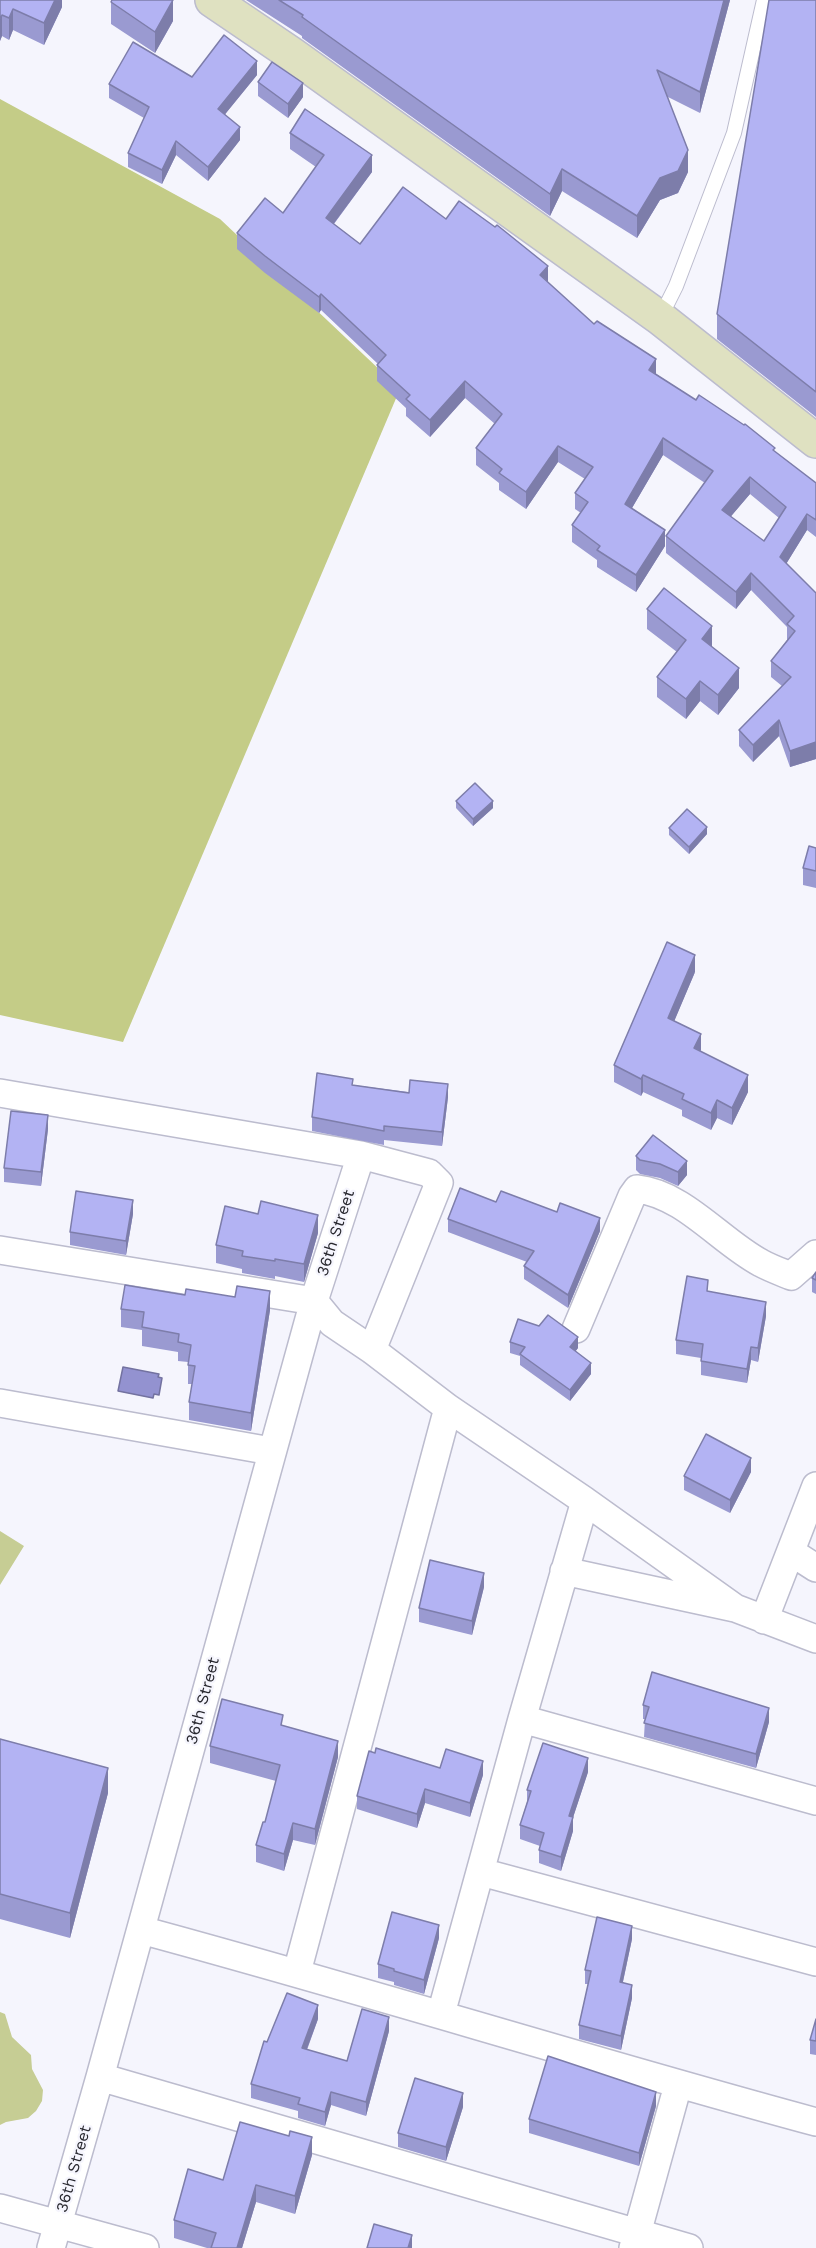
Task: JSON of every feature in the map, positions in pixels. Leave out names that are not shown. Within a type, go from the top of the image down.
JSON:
[{"type":"street","points":[[212,0],[303,62],[660,318],[816,441]]},
{"type":"street","points":[[0,1093],[361,1155],[429,1173],[439,1183],[372,1350]]},
{"type":"street","name":"36th Street","points":[[51,2248],[141,1930],[271,1451],[314,1301],[361,1155]]},
{"type":"street","points":[[576,1329],[637,1189],[654,1192],[671,1201],[760,1263],[791,1276],[816,1254]]},
{"type":"street","points":[[0,1250],[314,1301],[332,1323],[372,1350],[448,1408],[585,1501],[735,1608]]},
{"type":"street","points":[[0,1404],[271,1451]]},
{"type":"street","points":[[297,1972],[448,1408]]},
{"type":"street","points":[[764,1620],[816,1486]]},
{"type":"street","points":[[441,2014],[585,1501]]},
{"type":"street","points":[[791,1552],[816,1569]]},
{"type":"street","points":[[564,1571],[735,1608],[816,1639]]},
{"type":"street","points":[[522,1719],[816,1801]]},
{"type":"street","points":[[481,1872],[816,1962]]},
{"type":"street","points":[[141,1930],[297,1972],[678,2085],[816,2122]]},
{"type":"street","points":[[100,2077],[635,2241],[689,2248]]},
{"type":"street","points":[[635,2241],[678,2085]]},
{"type":"street","points":[[0,2208],[58,2222],[145,2248]]},
{"type":"lane","points":[[660,318],[676,286],[734,133],[764,0]]},
{"type":"green space","points":[[0,99],[220,219],[400,389],[123,1042],[0,1015]]},
{"type":"green space","points":[[0,1531],[24,1546],[0,1585]]},
{"type":"green space","points":[[0,2012],[5,2014],[12,2037],[31,2055],[32,2069],[43,2090],[42,2101],[28,2118],[0,2125]]},
{"type":"water","points":[[123,1367],[159,1374],[158,1377],[162,1378],[159,1395],[154,1394],[153,1398],[118,1391]]},
{"type":"building","points":[[0,0],[55,0],[44,23],[13,9],[9,18],[2,15],[0,19]]},
{"type":"building","points":[[112,0],[173,0],[155,32],[111,2]]},
{"type":"building","points":[[279,0],[724,0],[700,92],[657,70],[688,150],[678,171],[660,178],[637,216],[562,169],[550,194]]},
{"type":"building","points":[[769,0],[816,0],[816,392],[717,314]]},
{"type":"building","points":[[224,35],[257,61],[218,109],[240,127],[208,167],[176,141],[162,170],[128,153],[149,107],[109,84],[133,42],[192,77]]},
{"type":"building","points":[[272,62],[303,83],[288,104],[258,82]]},
{"type":"building","points":[[305,109],[372,155],[326,218],[360,244],[403,187],[446,219],[459,201],[495,227],[497,225],[548,266],[540,275],[594,324],[597,321],[656,359],[649,370],[696,400],[699,395],[745,424],[775,448],[773,450],[816,483],[816,520],[807,514],[780,557],[816,593],[816,742],[790,751],[779,720],[753,745],[739,730],[791,677],[771,661],[795,631],[787,624],[794,616],[751,573],[736,592],[666,536],[713,471],[663,438],[625,504],[665,530],[636,575],[597,550],[600,546],[572,525],[588,502],[575,493],[593,467],[558,446],[526,492],[499,473],[502,469],[476,448],[502,414],[465,381],[430,420],[406,399],[410,395],[377,365],[386,355],[321,294],[319,297],[237,233],[265,198],[283,213],[324,155],[290,133]],"holes":[[[750,477],[786,507],[764,541],[722,510]]]},
{"type":"building","points":[[664,588],[712,626],[702,639],[739,668],[718,695],[700,681],[686,699],[657,677],[686,640],[647,609]]},
{"type":"building","points":[[475,783],[493,801],[473,819],[456,801]]},
{"type":"building","points":[[687,809],[707,827],[689,847],[669,828]]},
{"type":"building","points":[[809,846],[816,848],[816,871],[803,868]]},
{"type":"building","points":[[667,942],[695,955],[668,1018],[701,1034],[694,1048],[748,1075],[732,1108],[717,1100],[711,1113],[682,1099],[684,1094],[643,1075],[641,1079],[614,1065]]},
{"type":"building","points":[[317,1073],[353,1079],[352,1085],[409,1093],[410,1080],[448,1084],[442,1132],[384,1126],[384,1131],[312,1117]]},
{"type":"building","points":[[11,1111],[48,1115],[41,1172],[4,1168]]},
{"type":"building","points":[[653,1135],[687,1161],[678,1172],[660,1164],[640,1160],[636,1156]]},
{"type":"building","points":[[460,1188],[496,1202],[501,1191],[557,1212],[560,1203],[600,1218],[568,1295],[524,1266],[534,1251],[448,1219]]},
{"type":"building","points":[[76,1191],[133,1200],[126,1241],[70,1232]]},
{"type":"building","points":[[261,1201],[318,1215],[304,1264],[242,1256],[243,1251],[216,1245],[225,1206],[258,1214]]},
{"type":"building","points":[[687,1276],[708,1280],[707,1291],[766,1302],[758,1348],[751,1347],[747,1369],[701,1361],[703,1344],[676,1340]]},
{"type":"building","points":[[125,1285],[185,1295],[186,1289],[235,1297],[237,1286],[270,1291],[251,1413],[189,1402],[195,1366],[188,1365],[191,1345],[178,1342],[179,1334],[142,1327],[144,1312],[121,1309]]},
{"type":"building","points":[[548,1315],[578,1337],[570,1347],[591,1363],[570,1390],[520,1354],[525,1347],[510,1342],[518,1319],[539,1326]]},
{"type":"building","points":[[706,1434],[751,1458],[730,1500],[684,1476]]},
{"type":"building","points":[[430,1560],[484,1573],[472,1621],[419,1608]]},
{"type":"building","points":[[652,1672],[769,1708],[756,1754],[644,1723],[649,1707],[643,1705]]},
{"type":"building","points":[[222,1699],[283,1715],[281,1725],[338,1741],[315,1829],[293,1823],[284,1854],[256,1845],[263,1822],[265,1822],[280,1765],[210,1746]]},
{"type":"building","points":[[0,1739],[108,1768],[70,1913],[0,1894]]},
{"type":"building","points":[[543,1743],[588,1758],[569,1816],[573,1817],[561,1857],[539,1850],[544,1833],[520,1825],[531,1791],[527,1790]]},
{"type":"building","points":[[376,1748],[440,1768],[446,1749],[483,1761],[470,1803],[425,1789],[417,1814],[357,1796],[369,1751],[375,1753]]},
{"type":"building","points":[[392,1912],[439,1925],[424,1980],[378,1964]]},
{"type":"building","points":[[597,1917],[632,1926],[620,1982],[632,1985],[621,2036],[579,2025],[591,1971],[585,1970]]},
{"type":"building","points":[[287,1993],[318,2005],[302,2048],[347,2061],[362,2009],[389,2017],[366,2102],[331,2092],[325,2112],[298,2104],[300,2098],[251,2084],[264,2041],[267,2042]]},
{"type":"building","points":[[816,2019],[816,2041],[810,2040]]},
{"type":"building","points":[[548,2056],[656,2092],[639,2153],[529,2119]]},
{"type":"building","points":[[415,2078],[463,2093],[446,2147],[398,2133]]},
{"type":"building","points":[[240,2122],[289,2136],[290,2131],[312,2137],[295,2196],[256,2185],[237,2248],[211,2248],[216,2233],[174,2220],[188,2169],[223,2180]]},
{"type":"building","points":[[374,2224],[412,2235],[408,2248],[367,2248]]}]
